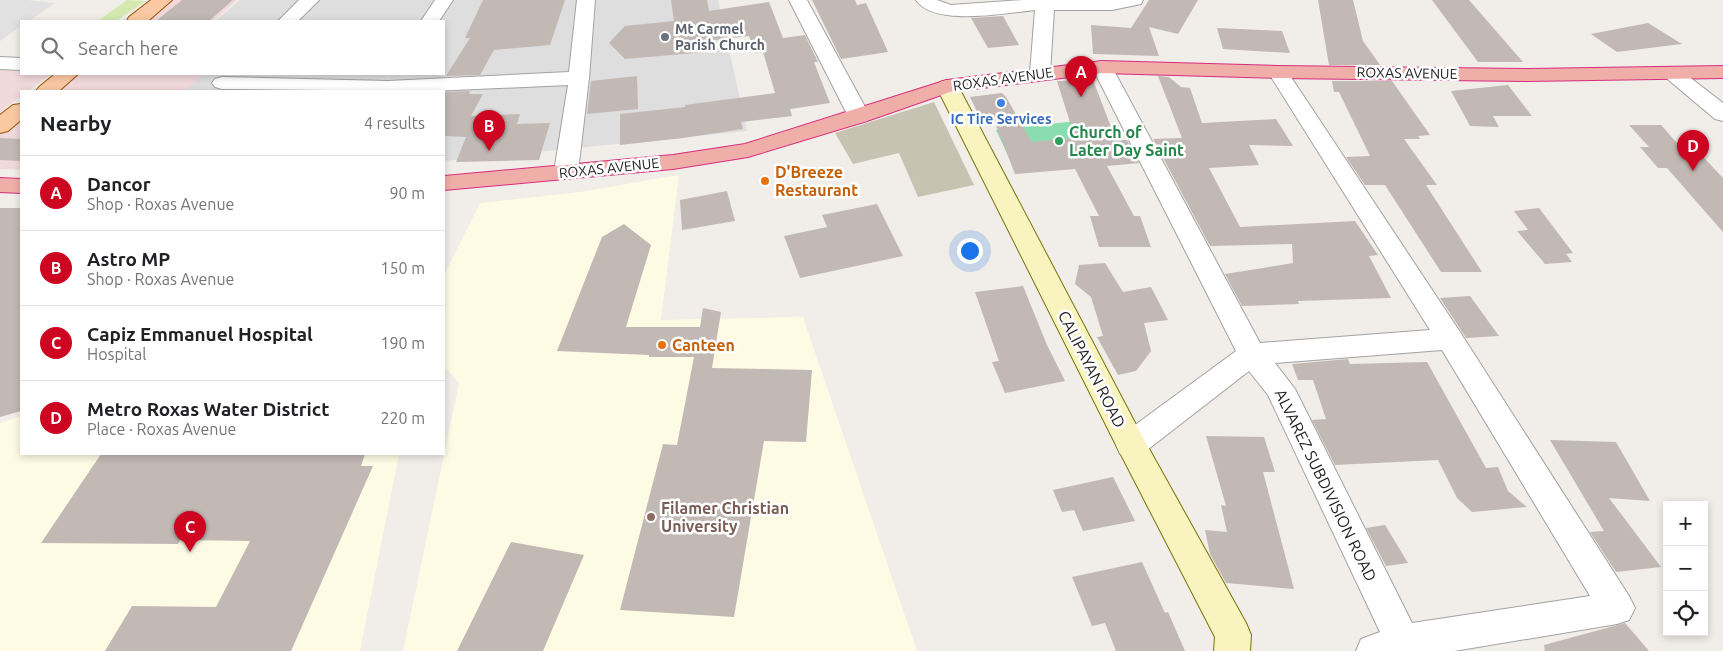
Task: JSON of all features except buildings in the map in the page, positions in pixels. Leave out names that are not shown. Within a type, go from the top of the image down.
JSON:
[{"type":"highway","name":"ROXAS AVENUE","points":[[445,183],[673,162],[748,150],[948,86],[1102,67],[1278,72],[1528,75],[1723,72]]},
{"type":"highway","points":[[0,185],[20,186]]},
{"type":"main road","points":[[137,20],[163,0]]},
{"type":"main road","points":[[47,90],[67,75]]},
{"type":"main road","name":"CALIPAYAN ROAD","points":[[948,86],[1131,445],[1233,635],[1232,651]]},
{"type":"main road","points":[[0,126],[20,111]]},
{"type":"street","points":[[289,20],[310,0]]},
{"type":"street","points":[[431,20],[444,0]]},
{"type":"street","points":[[566,172],[579,78],[586,0]]},
{"type":"street","points":[[798,0],[859,116]]},
{"type":"street","points":[[925,0],[934,7],[951,11],[1045,4],[1112,4],[1134,0]]},
{"type":"street","points":[[1040,74],[1045,4]]},
{"type":"street","points":[[0,63],[20,64]]},
{"type":"street","name":"ALVAREZ SUBDIVISION ROAD","points":[[1102,67],[1252,354],[1280,389],[1388,646]]},
{"type":"street","points":[[1278,72],[1450,339],[1617,608],[1388,646]]},
{"type":"street","points":[[1672,73],[1723,114]]},
{"type":"street","points":[[222,83],[579,78]]},
{"type":"street","points":[[1131,445],[1252,354],[1450,339]]},
{"type":"shaded area","points":[[0,0],[55,3],[30,20],[20,20],[20,27],[0,41]]},
{"type":"shaded area","points":[[171,0],[237,0],[214,20],[145,20]]},
{"type":"shaded area","points":[[240,0],[718,0],[747,131],[445,161],[445,90],[133,90],[151,75],[445,75],[445,20],[216,20]]},
{"type":"shaded area","points":[[0,67],[20,69],[20,75],[50,75],[29,90],[20,90],[20,97],[0,112]]},
{"type":"shaded area","points":[[77,75],[203,75],[185,90],[57,90]]},
{"type":"shaded area","points":[[934,102],[974,185],[918,197],[899,153],[853,164],[835,133]]},
{"type":"shaded area","points":[[20,119],[20,170],[0,169],[0,135]]},
{"type":"shaded area","name":"Filamer Christian University","points":[[679,175],[661,320],[803,317],[917,651],[403,651],[459,383],[445,367],[445,273],[480,203],[580,192]]},
{"type":"shaded area","points":[[20,416],[20,455],[399,455],[360,651],[0,651],[0,423]]},
{"type":"green space","points":[[127,0],[146,1],[118,20],[99,20]]},
{"type":"green space","name":"Church of Later Day Saint","points":[[1103,118],[1123,151],[1012,164],[996,130]]},
{"type":"place","name":"Mt Carmel Parish Church","points":[[665,37]]},
{"type":"place","name":"Dancor","points":[[1081,97]]},
{"type":"place","name":"IC Tire Services","points":[[1001,103]]},
{"type":"place","name":"Church of Later Day Saint","points":[[1059,141]]},
{"type":"place","name":"Astro MP","points":[[489,151]]},
{"type":"place","name":"Metro Roxas Water District","points":[[1693,171]]},
{"type":"place","name":"D'Breeze Restaurant","points":[[765,181]]},
{"type":"place","name":"Canteen","points":[[662,345]]},
{"type":"place","name":"Filamer Christian University","points":[[651,517]]},
{"type":"place","name":"Capiz Emmanuel Hospital","points":[[190,552]]}]
